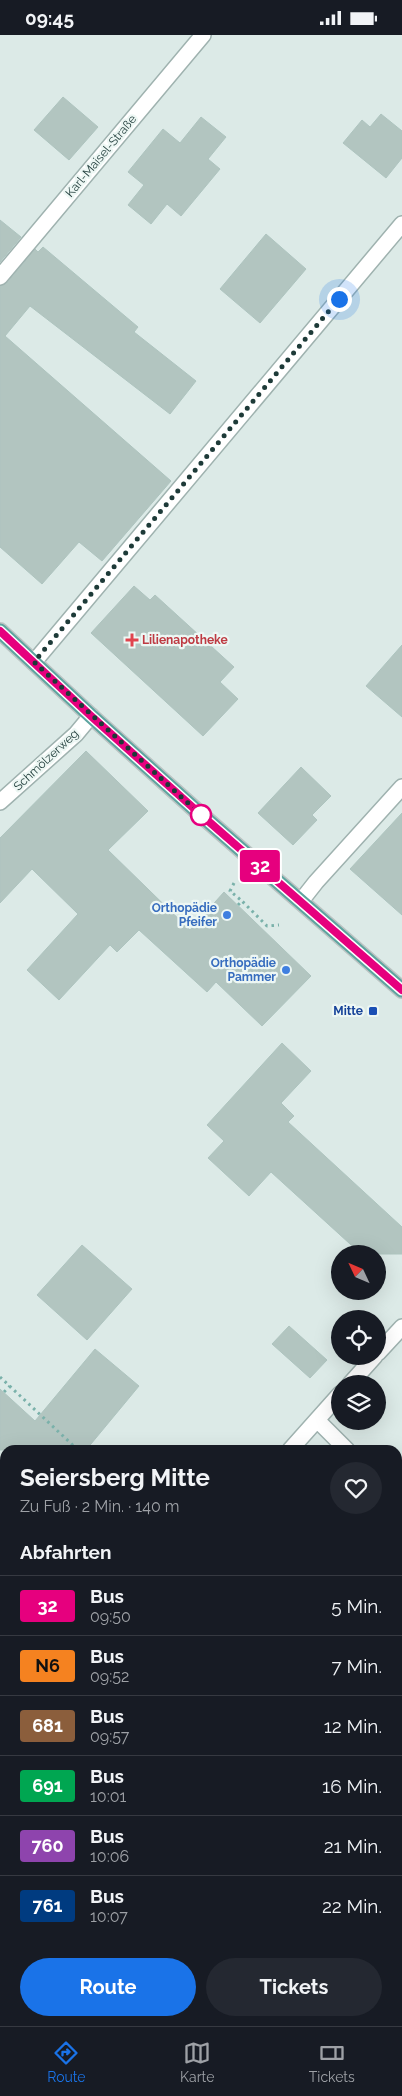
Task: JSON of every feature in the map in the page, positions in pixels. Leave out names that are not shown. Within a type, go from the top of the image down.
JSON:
[{"type":"main road","points":[[0,631],[213,826],[302,901],[402,990]]},
{"type":"street","name":"Karl-Maisel-Straße","points":[[0,277],[203,35]]},
{"type":"street","points":[[34,662],[402,224]]},
{"type":"street","name":"Schmölzerweg","points":[[0,803],[76,734],[91,716]]},
{"type":"street","points":[[302,901],[316,882],[402,787]]},
{"type":"street","points":[[386,1344],[402,1327]]},
{"type":"street","points":[[358,1375],[367,1365]]},
{"type":"street","points":[[294,1445],[331,1404]]},
{"type":"street","points":[[317,1420],[342,1445]]},
{"type":"path","points":[[234,883],[230,891],[267,926],[279,925]]},
{"type":"path","points":[[238,905],[242,901]]},
{"type":"path","points":[[0,1377],[73,1445]]},
{"type":"path","points":[[4,1392],[10,1386]]},
{"type":"building","points":[[63,97],[98,127],[69,160],[34,130]]},
{"type":"building","points":[[381,114],[402,131],[402,158],[386,178],[343,143],[362,120],[370,127]]},
{"type":"building","points":[[201,117],[226,137],[208,159],[220,169],[181,216],[167,204],[151,224],[128,205],[144,185],[128,172],[163,129],[180,143]]},
{"type":"building","points":[[0,220],[21,237],[0,262]]},
{"type":"building","points":[[266,234],[306,269],[260,323],[220,289]]},
{"type":"building","points":[[43,247],[138,327],[134,332],[196,381],[170,414],[30,306],[5,336],[171,481],[102,561],[79,542],[42,584],[0,547],[0,286],[7,283],[35,249],[38,252]]},
{"type":"building","points":[[134,586],[150,600],[155,595],[234,667],[220,682],[238,699],[203,736],[91,633]]},
{"type":"building","points":[[402,645],[402,717],[366,686]]},
{"type":"building","points":[[86,751],[148,811],[108,850],[190,930],[224,892],[311,976],[262,1026],[216,982],[207,992],[139,930],[117,952],[110,945],[59,1000],[27,970],[78,914],[32,869],[0,903],[0,838]]},
{"type":"building","points":[[301,767],[331,796],[312,815],[317,820],[293,845],[258,813]]},
{"type":"building","points":[[402,813],[402,915],[350,869]]},
{"type":"building","points":[[282,1043],[311,1071],[281,1103],[294,1116],[288,1122],[402,1227],[402,1254],[386,1254],[386,1245],[351,1245],[271,1172],[249,1196],[208,1158],[224,1141],[207,1125]]},
{"type":"building","points":[[82,1245],[132,1289],[87,1340],[37,1295]]},
{"type":"building","points":[[289,1326],[327,1360],[310,1378],[272,1344]]},
{"type":"building","points":[[95,1349],[139,1386],[90,1445],[0,1445],[0,1389],[35,1421]]},
{"type":"bus line","name":"32","points":[[0,631],[199,813],[402,990]]},
{"type":"place","name":"Lilienapotheke","points":[[132,640]]},
{"type":"place","name":"Orthopädie Pfeifer","points":[[227,915]]},
{"type":"place","name":"Orthopädie Pammer","points":[[286,970]]},
{"type":"place","name":"Mitte","points":[[373,1011]]},
{"type":"route","points":[[201,815],[34,662],[339,299]]}]
